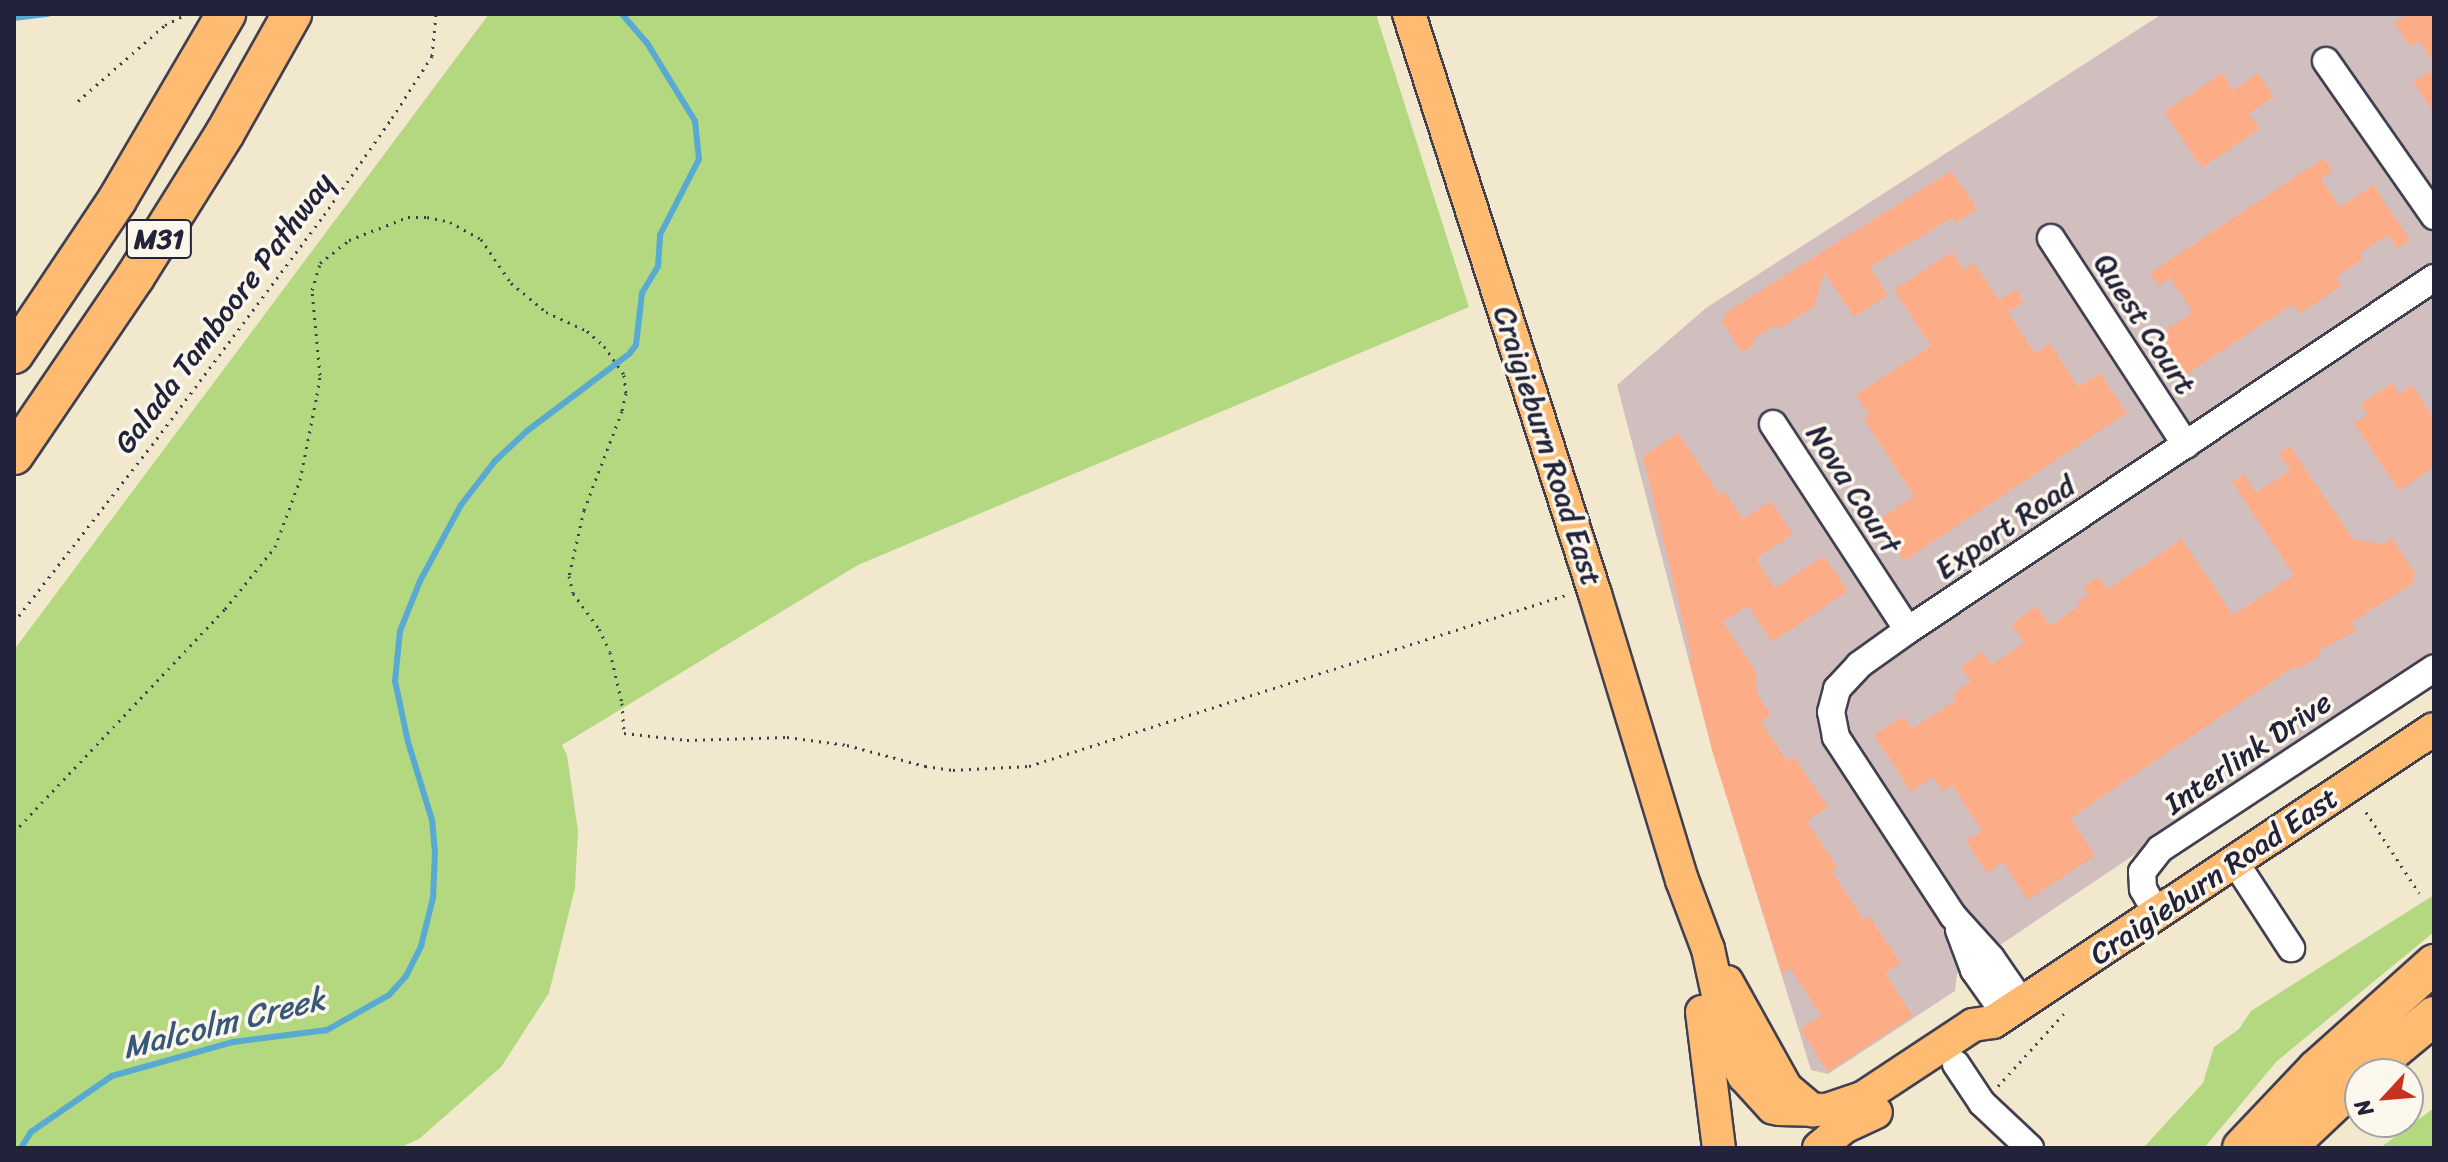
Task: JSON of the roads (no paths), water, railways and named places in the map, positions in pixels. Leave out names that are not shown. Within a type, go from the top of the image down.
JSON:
[{"type":"highway","name":"M31","points":[[14,455],[143,265],[225,133],[292,14]]},
{"type":"highway","name":"M31","points":[[14,354],[117,200],[210,20]]},
{"type":"highway","points":[[2242,1148],[2316,1070],[2434,964]]},
{"type":"highway","points":[[2384,1058],[2434,1016]]},
{"type":"highway","points":[[2286,1148],[2344,1093]]},
{"type":"main road","name":"Craigieburn Road East","points":[[1409,14],[1593,586],[1682,880],[1702,930],[1734,1059],[1751,1086],[1775,1109],[1813,1111],[1854,1103],[1973,1025],[2007,1013],[2434,729]]},
{"type":"main road","name":"Craigieburn Road East","points":[[1682,880],[1719,1148]]},
{"type":"main road","points":[[1702,930],[1770,1063],[1789,1093],[1813,1111]]},
{"type":"main road","name":"Craigieburn Road East","points":[[1819,1148],[1844,1127],[1903,1098],[1956,1064],[1985,1041],[2007,1013]]},
{"type":"main road","points":[[1719,1148],[1727,1127],[1738,1116],[1752,1110],[1775,1109],[1797,1122],[1808,1148]]},
{"type":"street","points":[[2326,61],[2434,216]]},
{"type":"street","name":"Quest Court","points":[[2051,238],[2186,445]]},
{"type":"street","name":"Export Road","points":[[2007,1013],[1991,958],[1953,916],[1848,758],[1831,722],[1831,703],[1845,678],[1908,630],[2434,278]]},
{"type":"street","name":"Nova Court","points":[[1773,424],[1908,630]]},
{"type":"street","name":"Interlink Drive","points":[[2157,914],[2143,889],[2142,872],[2160,849],[2434,668]]},
{"type":"street","points":[[2235,862],[2291,948]]},
{"type":"street","points":[[1956,1064],[1982,1103],[2030,1148]]},
{"type":"waterway","points":[[14,18],[48,14]]},
{"type":"waterway","name":"Malcolm Creek","points":[[21,1148],[31,1132],[112,1076],[233,1042],[327,1030],[389,995],[406,976],[421,946],[433,898],[435,853],[432,820],[408,742],[395,681],[400,631],[420,581],[461,505],[495,461],[527,431],[629,354],[636,345],[642,293],[658,266],[660,235],[699,159],[695,121],[647,43],[622,14]]}]
